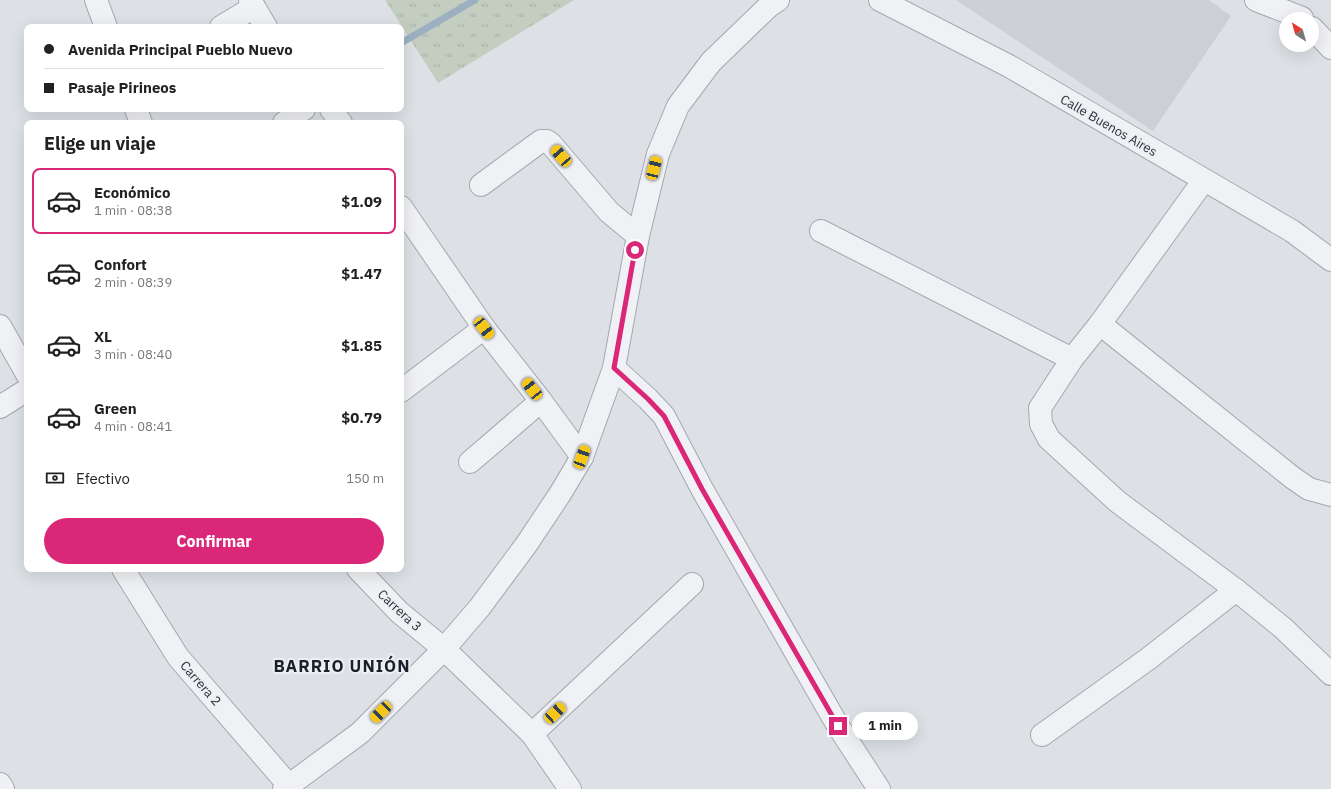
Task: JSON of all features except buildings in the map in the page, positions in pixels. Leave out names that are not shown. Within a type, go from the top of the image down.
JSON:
[{"type":"street","points":[[96,0],[105,24]]},
{"type":"street","points":[[288,788],[360,734],[444,649],[480,606],[526,545],[560,494],[582,457],[614,368],[638,236],[658,154],[678,106],[712,62],[769,6],[778,0]]},
{"type":"street","name":"Calle Buenos Aires","points":[[880,0],[1009,66],[1292,231],[1331,260]]},
{"type":"street","points":[[1256,0],[1283,12]]},
{"type":"street","points":[[1286,0],[1297,12]]},
{"type":"street","points":[[225,24],[252,4],[264,24]]},
{"type":"street","points":[[1319,36],[1331,48]]},
{"type":"street","points":[[288,120],[300,112]]},
{"type":"street","points":[[481,185],[541,141],[547,141],[609,212],[638,236]]},
{"type":"street","points":[[1204,180],[1100,324],[1072,359],[1040,408],[1041,424],[1049,438],[1118,502],[1236,590],[1283,628],[1331,674]]},
{"type":"street","points":[[404,212],[484,328],[541,401],[582,457]]},
{"type":"street","points":[[821,231],[1072,359]]},
{"type":"street","points":[[1100,324],[1292,478],[1309,489],[1331,495]]},
{"type":"street","points":[[0,326],[24,369]]},
{"type":"street","points":[[404,389],[484,328]]},
{"type":"street","points":[[614,368],[664,416],[706,496],[838,726],[879,789]]},
{"type":"street","points":[[0,407],[24,392]]},
{"type":"street","points":[[470,462],[541,401]]},
{"type":"street","name":"Carrera 2","points":[[125,572],[178,656],[288,788]]},
{"type":"street","name":"Carrera 3","points":[[361,572],[399,612],[444,649],[532,734],[570,789]]},
{"type":"street","points":[[532,734],[692,584]]},
{"type":"street","points":[[1042,735],[1148,659],[1236,590]]},
{"type":"street","points":[[0,784],[3,789]]},
{"type":"shaded area","points":[[956,0],[1209,0],[1231,16],[1153,131]]},
{"type":"green space","points":[[385,0],[574,0],[438,83],[404,30],[404,24],[400,24]]},
{"type":"waterway","points":[[404,41],[475,0]]},
{"type":"district","name":"BARRIO UNIÓN","points":[[342,666]]},
{"type":"route","points":[[635,250],[614,368],[664,416],[702,489],[838,726]]}]
